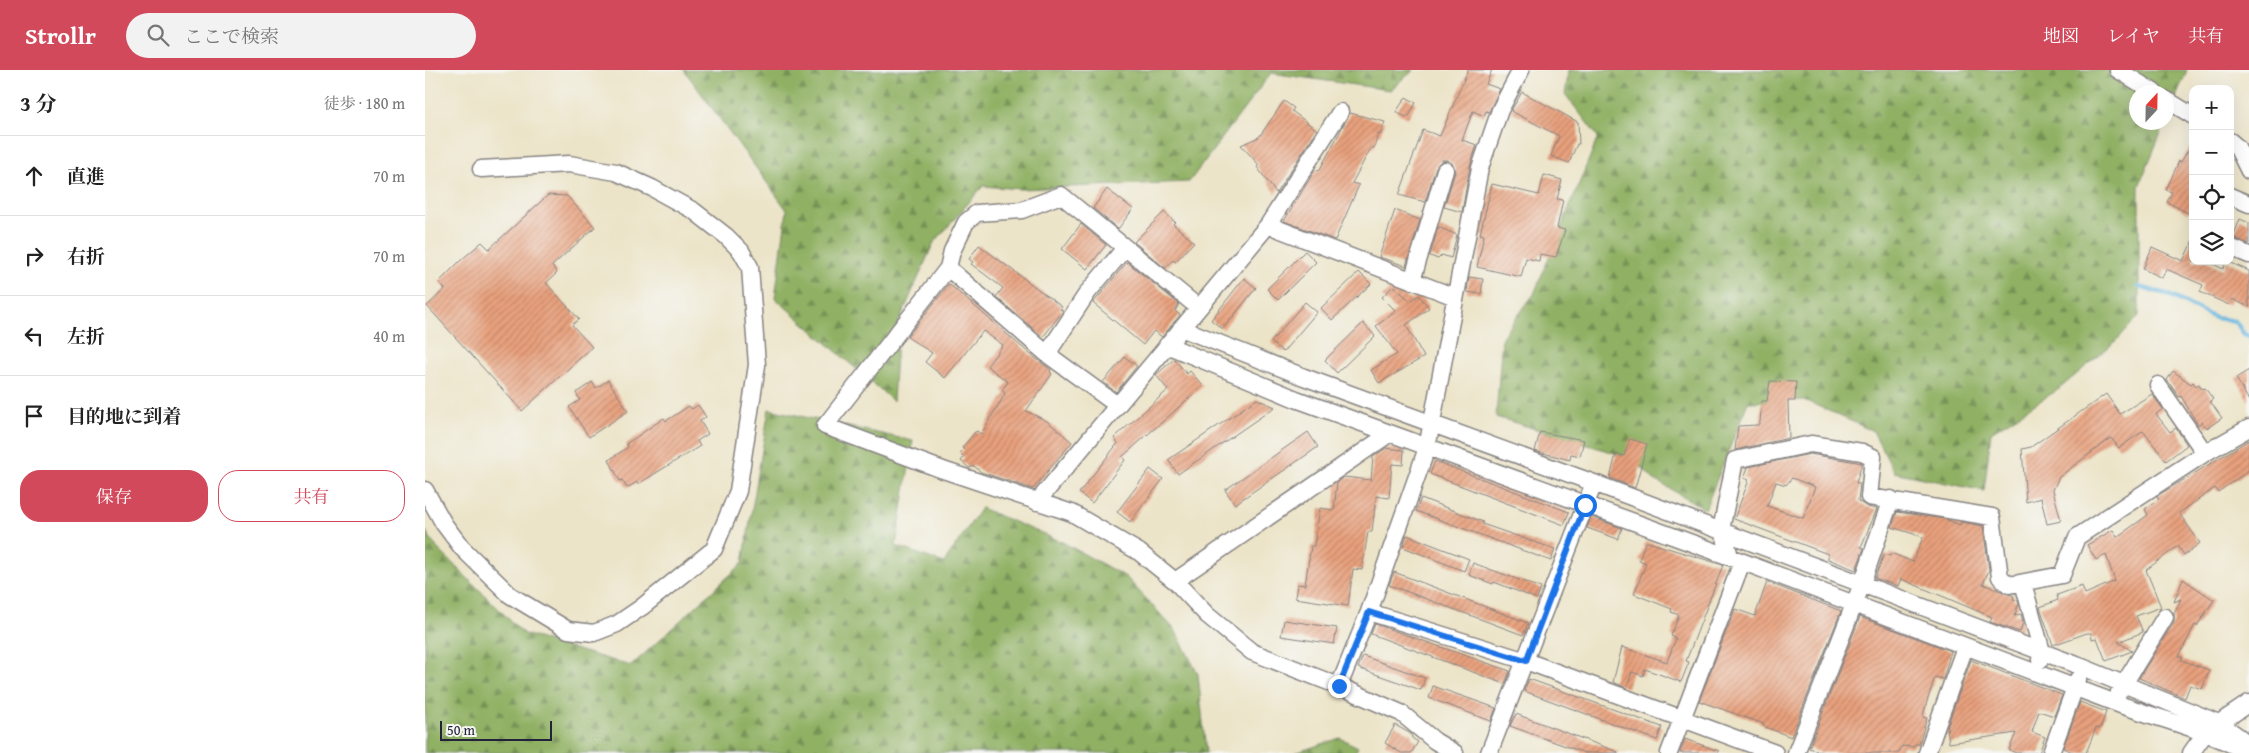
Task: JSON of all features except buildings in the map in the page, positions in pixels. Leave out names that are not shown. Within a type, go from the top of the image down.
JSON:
[{"type":"street","points":[[1339,686],[1369,612],[1427,448],[1480,168],[1500,110],[1521,70]]},
{"type":"street","points":[[2118,70],[2143,85]]},
{"type":"street","points":[[2174,104],[2189,114]]},
{"type":"street","points":[[1037,502],[1268,225],[1340,112]]},
{"type":"street","points":[[2234,144],[2249,171]]},
{"type":"street","points":[[425,490],[444,524],[461,548],[510,595],[568,630],[594,633],[617,624],[642,607],[714,548],[738,491],[757,365],[749,267],[741,251],[726,236],[694,211],[652,188],[616,172],[569,164],[481,168]]},
{"type":"street","points":[[1413,281],[1445,170]]},
{"type":"street","points":[[1199,308],[1061,195],[1021,210],[977,213],[965,222],[952,251],[948,268],[825,426],[943,470],[1072,513],[1110,534],[1175,581],[1207,615],[1252,652],[1401,713],[1435,741],[1455,753]]},
{"type":"street","points":[[2234,198],[2249,204]]},
{"type":"street","points":[[1268,225],[1455,297]]},
{"type":"street","points":[[1047,354],[1088,292],[1125,248]]},
{"type":"street","points":[[2234,249],[2249,256]]},
{"type":"street","points":[[948,268],[1047,354],[1117,405]]},
{"type":"street","points":[[1181,328],[1304,377],[1594,483],[2082,667],[2221,724],[2249,744]]},
{"type":"street","points":[[1167,345],[1295,399],[1736,559],[2172,724],[2206,732],[2248,753]]},
{"type":"street","points":[[1295,399],[1304,377]]},
{"type":"street","points":[[2158,384],[2205,453]]},
{"type":"street","points":[[1669,753],[1736,559],[1723,533],[1722,525],[1735,460],[1811,444],[1862,452],[1873,457],[1869,497],[1891,499],[1992,518],[2000,577],[2009,586],[2062,575],[2077,537],[2205,453],[2249,428]]},
{"type":"street","points":[[1175,581],[1389,434]]},
{"type":"street","points":[[1489,753],[1594,483]]},
{"type":"street","points":[[1796,753],[1862,584],[1891,499]]},
{"type":"street","points":[[2023,583],[2042,652],[2036,673]]},
{"type":"street","points":[[1369,612],[1526,661],[1681,718],[1755,749],[1775,753]]},
{"type":"street","points":[[2113,702],[2165,617]]},
{"type":"street","points":[[1927,753],[1965,647]]},
{"type":"street","points":[[2051,753],[2082,667]]},
{"type":"street","points":[[2191,753],[2206,732],[2221,724],[2249,703]]},
{"type":"green space","points":[[684,70],[1414,70],[1390,90],[1271,73],[1189,182],[1021,189],[983,186],[933,244],[898,324],[893,401],[775,298],[787,210]]},
{"type":"green space","points":[[1569,70],[2187,70],[2174,102],[2174,85],[2129,85],[2129,130],[2162,130],[2139,186],[2139,316],[2116,341],[2059,389],[1991,432],[1984,491],[1894,472],[1873,431],[1804,400],[1748,402],[1705,509],[1653,479],[1634,459],[1496,417],[1502,337],[1534,294],[1598,137],[1565,94]]},
{"type":"green space","points":[[769,409],[913,441],[896,546],[944,563],[981,508],[1062,542],[1126,577],[1175,630],[1198,674],[1206,753],[425,753],[425,530],[437,548],[524,634],[631,666],[743,563]]},
{"type":"green space","points":[[1340,738],[1358,747],[1355,753],[1295,753]]},
{"type":"waterway","points":[[2138,287],[2167,294],[2215,318],[2235,321],[2244,334],[2249,336]]},
{"type":"route","points":[[1339,686],[1369,612],[1526,661],[1585,505]]}]
